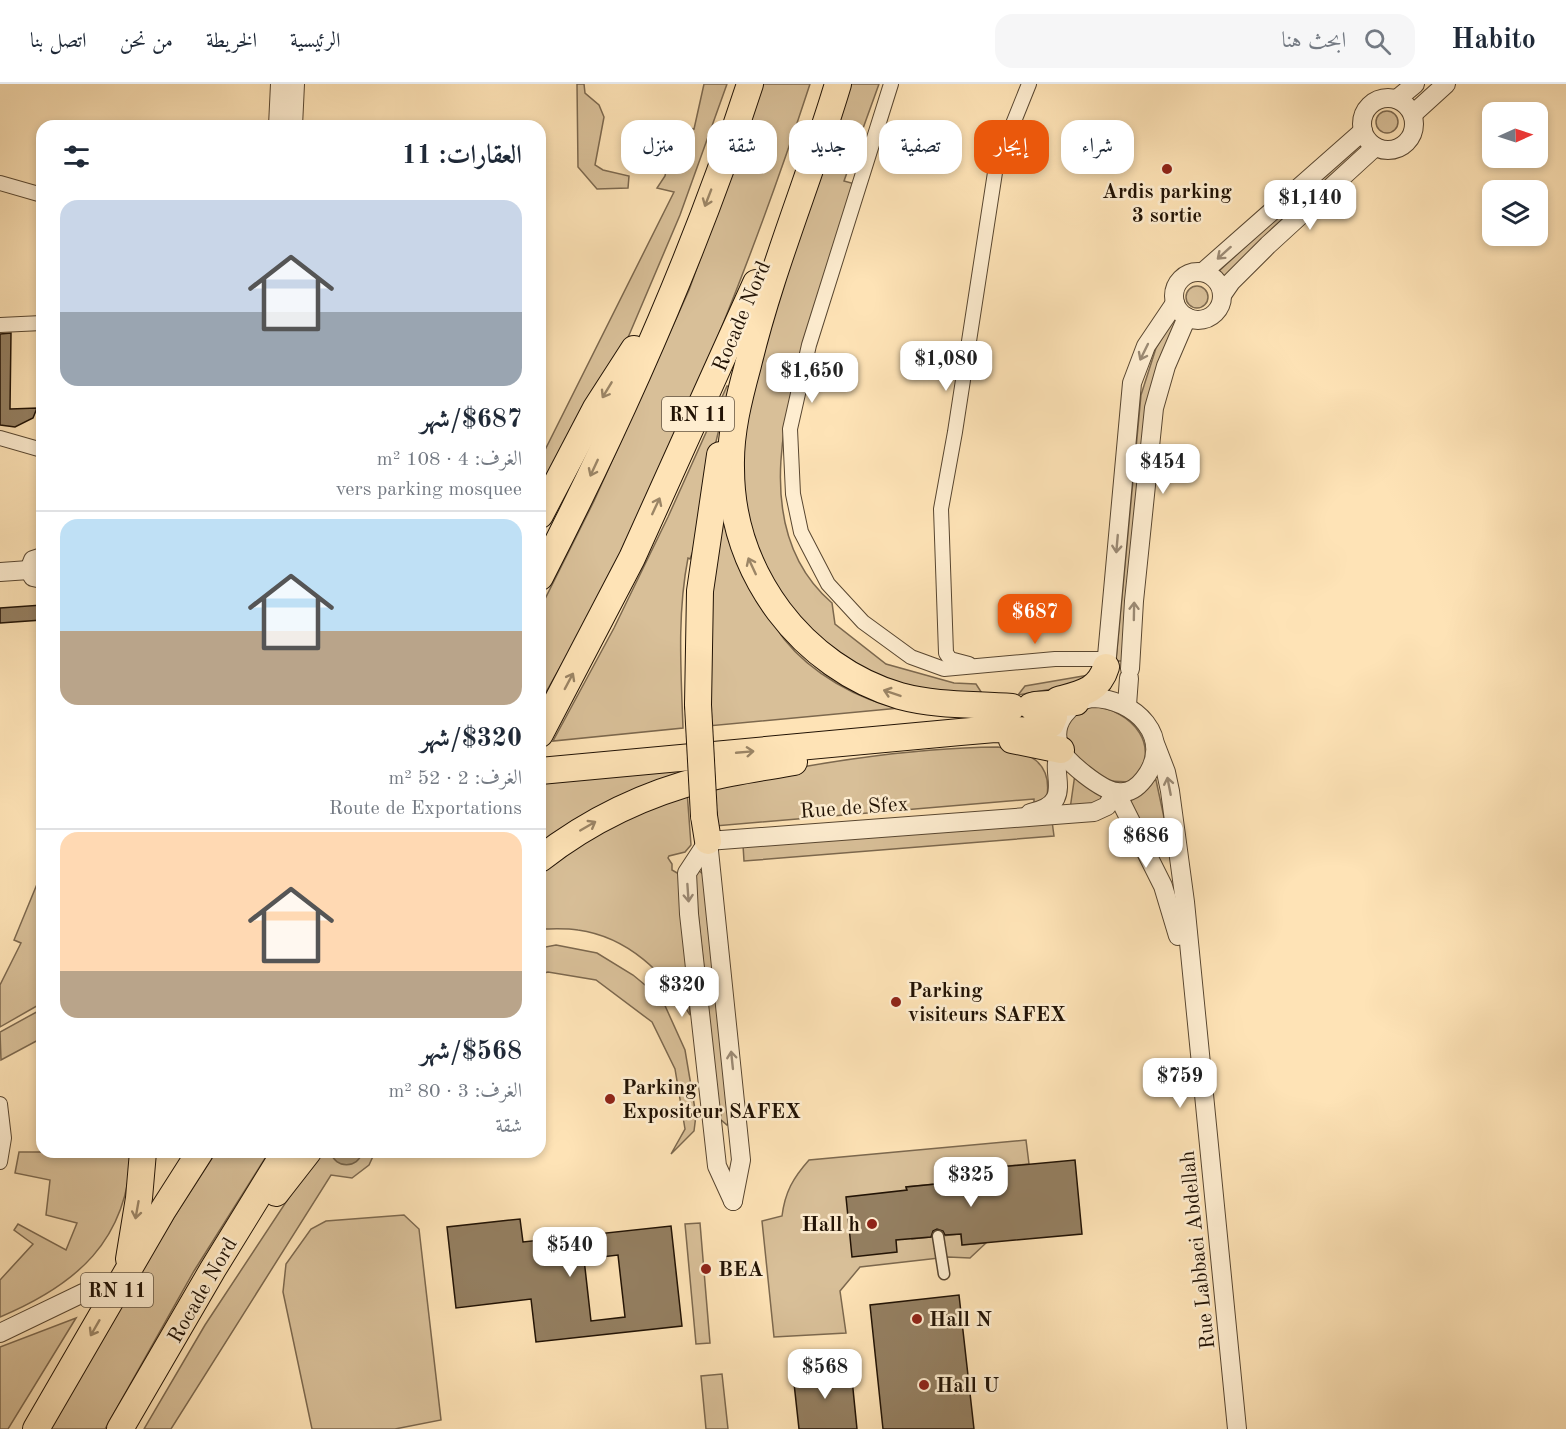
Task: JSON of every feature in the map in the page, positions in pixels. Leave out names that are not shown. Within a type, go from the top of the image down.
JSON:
[{"type":"highway","points":[[546,565],[590,476],[664,308],[706,206],[750,84]]},
{"type":"highway","name":"Rocade Nord","points":[[546,728],[632,558],[755,287],[793,191],[828,84]]},
{"type":"highway","points":[[700,827],[693,705],[699,602],[705,544],[728,415],[838,84]]},
{"type":"highway","points":[[546,504],[596,408],[628,357],[664,308]]},
{"type":"highway","points":[[546,770],[971,731],[1035,731],[1051,724],[1054,717],[1051,709],[937,704],[898,695],[872,685],[838,667],[810,646],[787,622],[757,577],[740,537],[732,487],[731,466],[735,419],[754,340]]},
{"type":"highway","points":[[546,740],[987,712],[1087,692],[1116,670]]},
{"type":"highway","points":[[1022,706],[1076,702]]},
{"type":"highway","points":[[546,855],[618,810],[688,784],[723,775],[933,740],[971,731],[1061,751]]},
{"type":"highway","points":[[933,740],[992,738],[1019,741]]},
{"type":"highway","points":[[124,1278],[139,1198],[142,1158]]},
{"type":"highway","points":[[163,1210],[178,1158]]},
{"type":"highway","name":"RN 11","points":[[36,1429],[163,1210],[196,1158]]},
{"type":"highway","name":"Rocade Nord","points":[[122,1429],[188,1312],[281,1158]]},
{"type":"highway","points":[[188,1312],[252,1222],[303,1158]]},
{"type":"street","points":[[278,120],[280,84]]},
{"type":"street","points":[[293,120],[296,84]]},
{"type":"street","points":[[891,84],[809,345],[790,429],[793,494],[801,532],[828,584],[863,622],[911,657],[944,669],[1055,659],[1116,670]]},
{"type":"street","points":[[980,666],[956,662],[946,653],[941,509],[956,432],[996,166],[1029,84]]},
{"type":"street","points":[[1397,99],[1415,84]]},
{"type":"street","points":[[1413,114],[1446,84]]},
{"type":"street","points":[[1381,98],[1404,102],[1413,114],[1413,134],[1407,142],[1394,150],[1376,147],[1367,139],[1363,131],[1362,121],[1371,103],[1381,98]]},
{"type":"street","points":[[1203,272],[1363,131]]},
{"type":"street","points":[[1222,295],[1231,282],[1268,245],[1376,147]]},
{"type":"street","points":[[0,183],[36,193]]},
{"type":"street","points":[[1127,705],[1104,698],[1076,702],[1061,718],[1058,741],[1061,751],[1073,765],[1115,792],[1132,790],[1140,784],[1152,769],[1156,746],[1151,732],[1127,705],[1116,670],[1132,383],[1146,346],[1175,303],[1176,285],[1182,278],[1195,272],[1203,272],[1217,281],[1222,295],[1221,303],[1213,315],[1205,319],[1187,317],[1175,303]]},
{"type":"street","points":[[1104,698],[1116,670],[1134,601],[1154,408],[1166,366],[1187,317]]},
{"type":"street","points":[[0,325],[36,323]]},
{"type":"street","points":[[0,438],[36,448]]},
{"type":"street","points":[[688,611],[696,545]]},
{"type":"street","points":[[0,572],[36,569]]},
{"type":"street","points":[[687,670],[693,705]]},
{"type":"street","name":"Rue Labbaci Abdellah","points":[[1156,746],[1168,781],[1180,858],[1237,1429]]},
{"type":"street","name":"Rue de Sfex","points":[[1002,819],[1038,811],[1054,799],[1059,788],[1056,761],[1061,751]]},
{"type":"street","points":[[1115,792],[1102,810],[1119,813],[1132,824],[1158,856],[1168,859],[1180,858]]},
{"type":"street","name":"Rue Labbaci Abdellah","points":[[1115,792],[1169,899],[1181,953],[1231,1429]]},
{"type":"street","name":"Rue de Sfex","points":[[700,827],[1002,819],[1102,810]]},
{"type":"street","points":[[700,827],[741,1160],[731,1187],[717,1166],[687,873],[700,827]]},
{"type":"street","points":[[0,1104],[4,1138],[0,1162]]},
{"type":"street","points":[[713,1134],[738,1131]]},
{"type":"street","points":[[938,1236],[944,1274]]},
{"type":"street","points":[[0,1333],[83,1293],[124,1278]]},
{"type":"shaded area","points":[[577,84],[584,84],[585,93],[599,105],[604,117],[595,165],[603,170],[629,176],[628,188],[597,189],[578,167]]},
{"type":"shaded area","points":[[704,84],[727,84],[714,120],[707,120],[707,140],[695,173],[695,124]]},
{"type":"shaded area","points":[[763,84],[810,84],[798,120],[789,120],[789,146],[783,164],[724,322],[691,401],[620,554],[546,692],[546,597],[594,501],[689,290],[731,174],[777,174],[777,120],[750,120]]},
{"type":"shaded area","points":[[849,84],[879,84],[866,120],[837,120]]},
{"type":"shaded area","points":[[1383,111],[1391,111],[1398,118],[1398,126],[1391,133],[1383,133],[1376,126],[1376,118]]},
{"type":"shaded area","points":[[1361,140],[1367,146],[1224,277],[1219,271]]},
{"type":"shaded area","points":[[665,174],[695,174],[680,215],[624,347],[546,497],[546,448],[674,192],[657,188]]},
{"type":"shaded area","points":[[819,174],[847,174],[844,181],[855,184],[805,342],[786,421],[781,461],[781,501],[789,538],[805,573],[832,603],[835,624],[886,664],[954,683],[976,684],[985,698],[916,694],[825,650],[758,565],[737,471],[757,361]]},
{"type":"shaded area","points":[[1197,286],[1205,289],[1208,297],[1205,305],[1197,308],[1189,305],[1186,297],[1189,289]]},
{"type":"shaded area","points":[[1174,318],[1180,322],[1161,355],[1149,396],[1124,661],[1116,661],[1141,395],[1156,348]]},
{"type":"shaded area","points":[[727,386],[729,387],[693,551],[690,559],[688,558],[682,600],[683,728],[553,741],[614,628],[668,517]]},
{"type":"shaded area","points":[[721,473],[771,613],[784,639],[821,674],[836,683],[868,699],[900,708],[708,726],[705,620]]},
{"type":"shaded area","points":[[1089,675],[1069,686],[1018,695],[1025,686]]},
{"type":"shaded area","points":[[1092,706],[1120,714],[1140,733],[1145,757],[1140,769],[1130,782],[1108,781],[1070,752],[1065,732],[1073,714]]},
{"type":"shaded area","points":[[998,747],[1028,755],[1042,766],[1048,784],[1047,796],[1034,807],[1034,799],[715,826],[711,784],[818,764],[890,754]]},
{"type":"shaded area","points":[[793,753],[546,848],[546,777]]},
{"type":"shaded area","points":[[1075,774],[1098,791],[1102,798],[1098,804],[1070,809]]},
{"type":"shaded area","points":[[1156,780],[1171,850],[1162,853],[1157,850],[1127,803],[1143,792],[1151,781]]},
{"type":"shaded area","points":[[687,791],[691,845],[685,852],[668,858],[672,864],[672,870],[679,874],[690,1015],[657,971],[629,949],[596,934],[573,929],[546,929],[546,861],[562,849]]},
{"type":"shaded area","points":[[1052,821],[1054,836],[744,861],[743,845]]},
{"type":"shaded area","points":[[697,869],[704,875],[732,1116],[727,1125],[720,1119],[694,876]]},
{"type":"shaded area","points":[[36,887],[36,1006],[0,1027],[0,985],[21,943],[14,940]]},
{"type":"shaded area","points":[[556,945],[597,953],[633,975],[662,999],[685,1050],[696,1115],[694,1131],[671,1154],[685,1129],[675,1069],[652,1022],[596,980],[546,972],[546,947]]},
{"type":"shaded area","points":[[36,1012],[36,1041],[1,1060],[0,1032]]},
{"type":"shaded area","points":[[1026,1140],[1029,1164],[955,1171],[956,1182],[906,1187],[912,1239],[961,1234],[962,1245],[986,1243],[970,1258],[948,1257],[860,1267],[840,1291],[846,1333],[774,1337],[762,1221],[782,1216],[791,1186],[809,1160]]},
{"type":"shaded area","points":[[19,1152],[36,1152],[36,1158],[130,1158],[128,1183],[120,1211],[108,1235],[93,1256],[52,1290],[0,1317],[0,1280],[33,1244],[14,1230],[18,1224],[66,1250],[77,1223],[46,1215],[50,1180],[15,1173]]},
{"type":"shaded area","points":[[212,1158],[265,1158],[194,1271],[105,1429],[47,1429],[174,1217]]},
{"type":"shaded area","points":[[315,1158],[372,1158],[369,1165],[352,1178],[331,1175],[171,1429],[144,1429],[205,1325]]},
{"type":"shaded area","points":[[333,1158],[360,1158],[346,1165]]},
{"type":"shaded area","points":[[404,1215],[419,1229],[441,1420],[395,1429],[312,1429],[283,1292],[286,1264],[311,1229],[326,1221]]},
{"type":"shaded area","points":[[700,1223],[710,1343],[696,1344],[685,1224]]},
{"type":"shaded area","points":[[76,1318],[8,1429],[0,1429],[0,1347]]},
{"type":"shaded area","points":[[722,1374],[728,1429],[706,1429],[701,1376]]},
{"type":"building","points":[[11,333],[10,409],[36,408],[33,418],[15,427],[0,425],[0,334]]},
{"type":"building","points":[[36,605],[36,620],[0,623],[0,608]]},
{"type":"building","points":[[1075,1160],[1082,1234],[962,1245],[961,1234],[945,1235],[943,1231],[937,1229],[933,1231],[931,1237],[896,1240],[897,1252],[852,1257],[846,1197],[907,1190],[906,1187],[956,1182],[955,1171]]},
{"type":"building","points":[[520,1219],[523,1242],[671,1226],[682,1326],[536,1342],[531,1299],[456,1308],[447,1227]],"holes":[[[618,1255],[625,1317],[591,1321],[584,1259]]]},
{"type":"building","name":"Hall U","points":[[959,1295],[974,1429],[883,1429],[870,1305]]},
{"type":"building","points":[[851,1369],[857,1429],[799,1429],[793,1374]]},
{"type":"place","name":"Ardis parking 3 sortie","points":[[1167,169]]},
{"type":"place","name":"Parking visiteurs SAFEX","points":[[896,1002]]},
{"type":"place","name":"Parking Expositeur SAFEX","points":[[610,1099]]},
{"type":"place","name":"Hall h","points":[[872,1224]]},
{"type":"place","name":"BEA","points":[[706,1269]]},
{"type":"place","name":"Hall N","points":[[917,1319]]},
{"type":"place","name":"Hall U","points":[[924,1385]]}]
